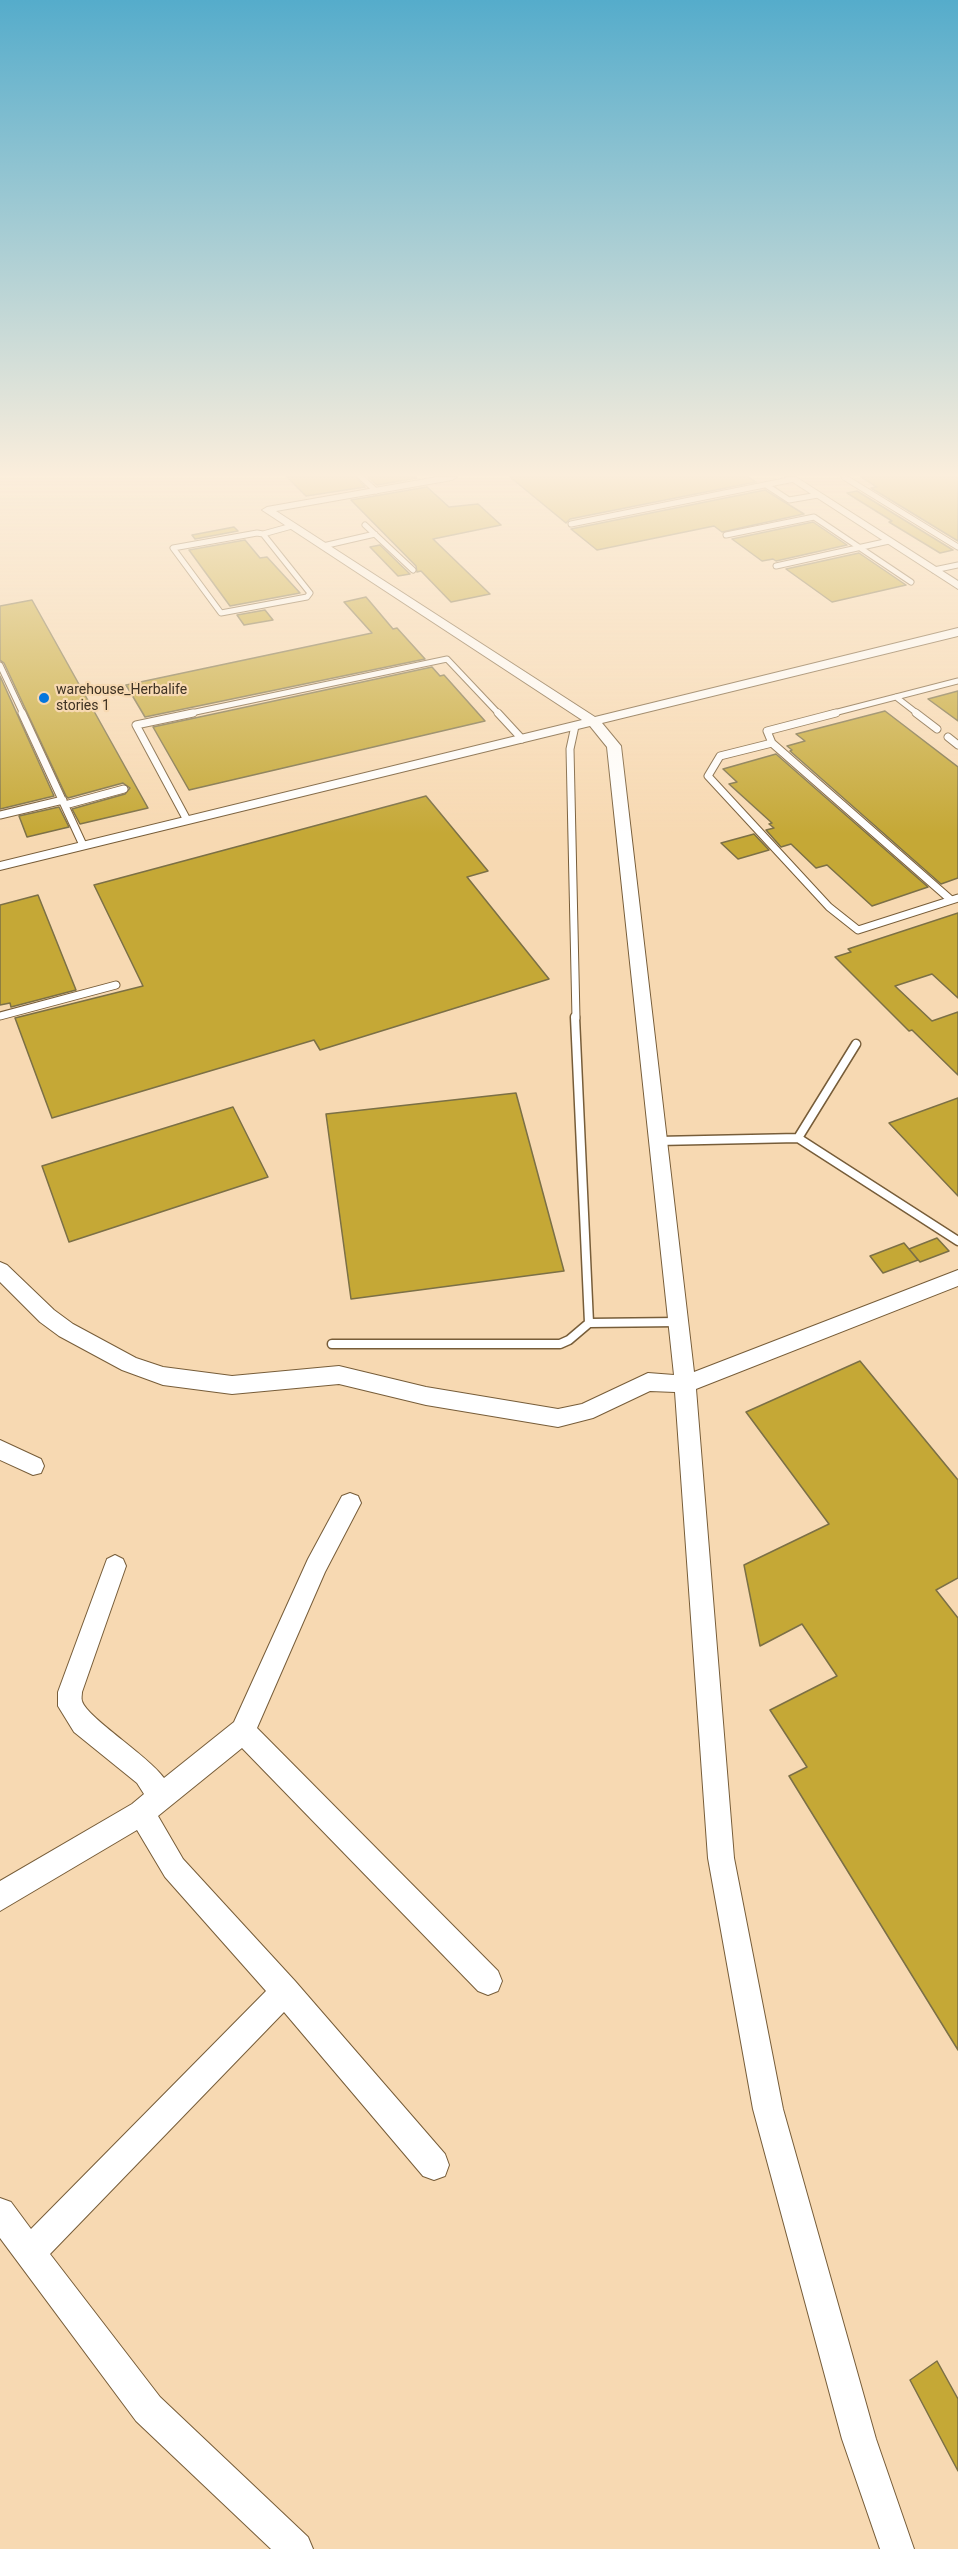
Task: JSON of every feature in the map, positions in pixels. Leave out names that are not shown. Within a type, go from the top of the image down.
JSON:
[{"type":"street","points":[[397,596],[584,723],[614,746],[685,1384],[721,1858],[768,2109],[859,2439],[897,2549]]},
{"type":"street","points":[[0,866],[958,632]]},
{"type":"street","points":[[0,1270],[47,1316],[66,1330],[129,1364],[163,1376],[232,1385],[339,1375],[426,1396],[558,1418],[595,1408],[648,1382],[685,1384],[958,1278]]},
{"type":"street","points":[[0,1449],[33,1466]]},
{"type":"street","points":[[0,1898],[19,1883],[152,1805],[243,1731],[316,1566],[351,1503]]},
{"type":"street","points":[[115,1566],[70,1692],[70,1706],[83,1723],[146,1774],[152,1805],[174,1868],[285,1991],[434,2165]]},
{"type":"street","points":[[243,1731],[488,1981]]},
{"type":"street","points":[[29,2253],[285,1991]]},
{"type":"street","points":[[0,2213],[148,2409],[296,2549]]},
{"type":"lane","points":[[208,596],[221,613],[304,596]]},
{"type":"lane","points":[[187,820],[136,725],[447,658],[522,739]]},
{"type":"lane","points":[[0,664],[84,845]]},
{"type":"lane","points":[[955,899],[772,743],[767,731],[958,681]]},
{"type":"lane","points":[[896,698],[937,729]]},
{"type":"lane","points":[[584,723],[570,749],[573,948],[589,1323]]},
{"type":"lane","points":[[948,737],[958,745]]},
{"type":"lane","points":[[772,743],[720,756],[708,776],[830,907],[858,930],[955,899]]},
{"type":"lane","points":[[0,814],[124,789]]},
{"type":"lane","points":[[0,1016],[116,985]]},
{"type":"lane","points":[[798,1138],[856,1044]]},
{"type":"lane","points":[[658,1141],[798,1138],[958,1241]]},
{"type":"lane","points":[[332,1344],[560,1344],[574,1339],[582,1327],[589,1323],[678,1322]]},
{"type":"building","points":[[223,596],[284,596],[230,606]]},
{"type":"building","points":[[445,596],[480,596],[451,602]]},
{"type":"building","points":[[824,596],[858,596],[832,602]]},
{"type":"building","points":[[366,597],[393,629],[397,628],[425,659],[145,717],[126,685],[372,633],[344,602]]},
{"type":"building","name":"warehouse_Herbalife stories 1","points":[[32,600],[148,808],[80,824],[72,809],[125,794],[130,788],[123,783],[68,798],[66,796],[4,663],[0,660],[0,606]]},
{"type":"building","points":[[265,610],[273,620],[244,625],[237,615]]},
{"type":"building","points":[[432,667],[440,676],[444,675],[485,721],[189,790],[153,727]]},
{"type":"building","points":[[0,676],[54,796],[0,809]]},
{"type":"building","points":[[958,691],[958,721],[928,699]]},
{"type":"building","points":[[885,711],[958,767],[958,878],[941,884],[787,746],[805,741],[796,734]]},
{"type":"building","points":[[776,754],[928,887],[872,906],[827,865],[816,868],[791,844],[781,847],[766,830],[774,828],[769,824],[772,823],[729,784],[737,782],[723,769]]},
{"type":"building","points":[[426,796],[488,871],[467,877],[549,979],[320,1050],[314,1040],[52,1118],[15,1018],[143,986],[94,885]]},
{"type":"building","points":[[59,807],[69,827],[27,837],[19,816]]},
{"type":"building","points":[[754,834],[769,850],[738,859],[721,843]]},
{"type":"building","points":[[38,895],[76,990],[11,1007],[10,1003],[0,1005],[0,905]]},
{"type":"building","points":[[958,913],[958,998],[932,974],[895,986],[932,1021],[958,1012],[958,1075],[912,1030],[909,1031],[835,957],[851,952],[848,949]]},
{"type":"building","points":[[516,1093],[564,1271],[351,1299],[326,1114]]},
{"type":"building","points":[[958,1098],[958,1196],[889,1123]]},
{"type":"building","points":[[233,1107],[268,1177],[69,1242],[42,1166]]},
{"type":"building","points":[[937,1238],[949,1251],[920,1262],[909,1249]]},
{"type":"building","points":[[904,1243],[918,1260],[883,1273],[870,1256]]},
{"type":"building","points":[[860,1361],[958,1480],[958,1578],[936,1590],[958,1618],[958,2050],[789,1776],[807,1767],[770,1710],[837,1676],[802,1624],[760,1646],[744,1565],[829,1524],[746,1412]]},
{"type":"building","points":[[937,2361],[958,2399],[958,2471],[910,2380]]},
{"type":"place","name":"warehouse_Herbalife stories 1","points":[[44,698]]}]
